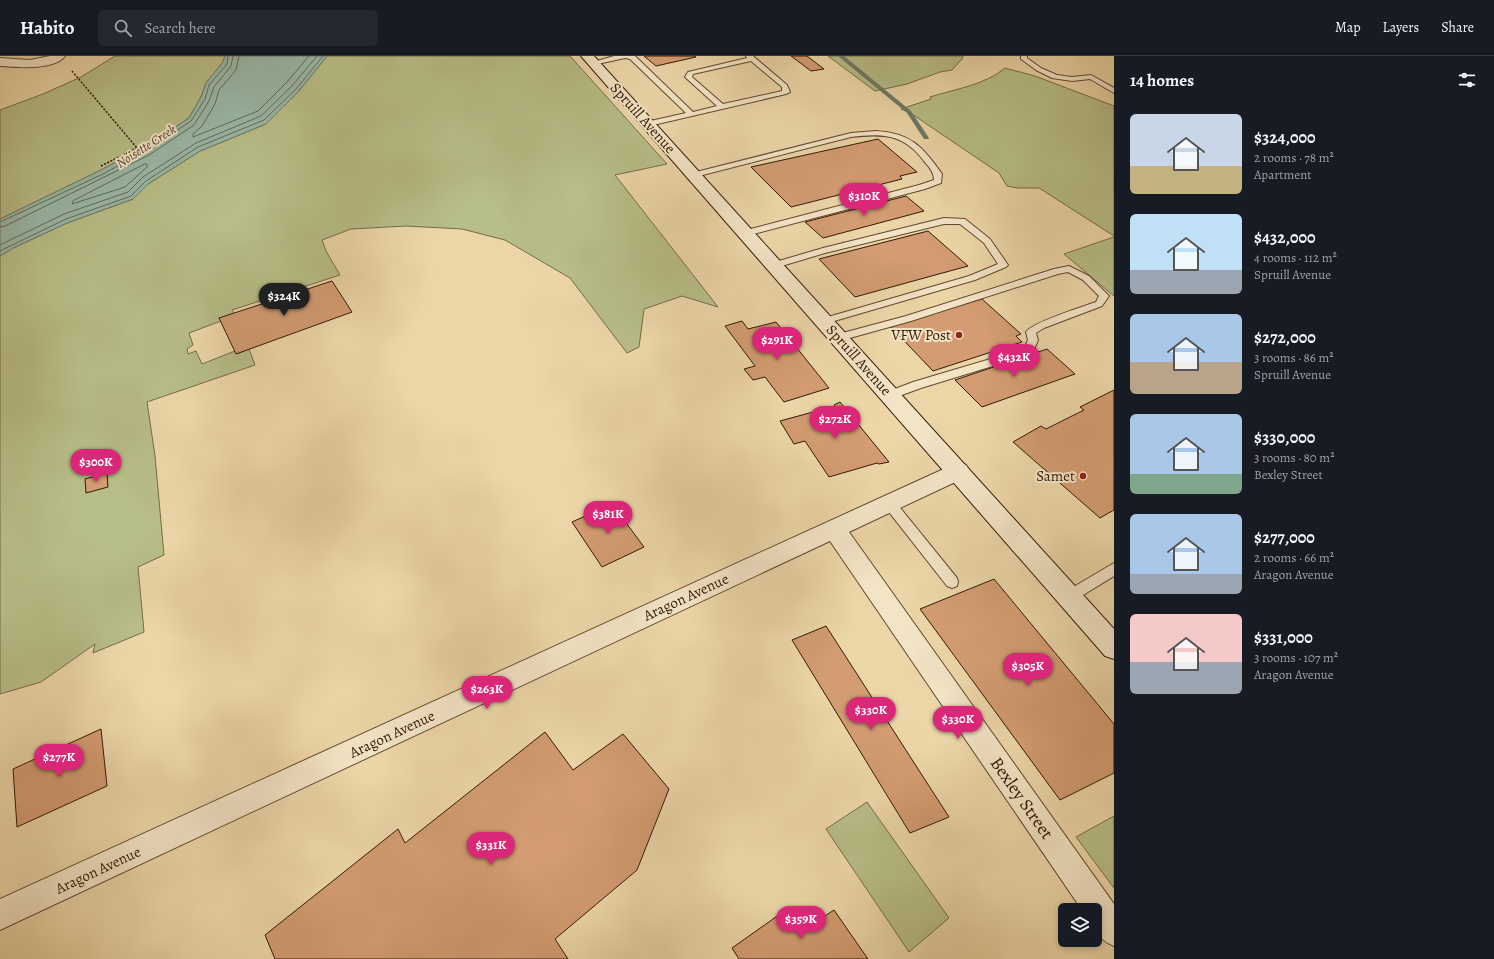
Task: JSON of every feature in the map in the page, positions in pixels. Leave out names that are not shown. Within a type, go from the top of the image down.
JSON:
[{"type":"street","points":[[0,62],[25,65],[46,61],[59,56]]},
{"type":"street","name":"Spruill Avenue","points":[[590,59],[839,336],[1114,647]]},
{"type":"street","name":"Aragon Avenue","points":[[0,915],[959,471]]},
{"type":"street","name":"Bexley Street","points":[[834,529],[1114,930]]},
{"type":"lane","points":[[590,59],[624,56]]},
{"type":"lane","points":[[628,56],[632,57],[691,114]]},
{"type":"lane","points":[[1024,56],[1023,58],[1033,67],[1049,75],[1077,80],[1091,77],[1114,91]]},
{"type":"lane","points":[[649,124],[691,114],[722,107],[786,92],[785,86],[750,58],[690,73],[688,77],[722,107]]},
{"type":"lane","points":[[695,175],[851,135],[869,132],[900,137],[914,145],[938,174],[938,181],[922,187],[746,233]]},
{"type":"lane","points":[[775,265],[823,251],[944,221],[962,222],[987,241],[1003,265],[972,278],[824,321]]},
{"type":"lane","points":[[839,336],[908,319],[1057,271],[1069,269],[1086,278],[1104,296],[1099,304],[1041,326],[1031,332],[1033,340],[1028,350],[891,395]]},
{"type":"lane","points":[[889,503],[952,582]]},
{"type":"lane","points":[[1070,596],[1114,569]]},
{"type":"path","points":[[72,71],[137,148]]},
{"type":"path","points":[[101,166],[137,148],[179,130]]},
{"type":"green space","points":[[115,56],[225,56],[223,62],[206,83],[201,97],[189,118],[145,147],[0,219],[0,110],[43,94],[81,77]]},
{"type":"green space","points":[[327,56],[570,56],[667,164],[615,175],[718,307],[682,296],[644,309],[639,347],[627,353],[570,278],[505,240],[462,229],[406,226],[351,229],[322,240],[326,251],[340,275],[232,310],[234,313],[221,321],[189,333],[193,345],[187,349],[188,354],[196,351],[202,364],[235,351],[237,354],[249,349],[255,365],[147,402],[155,456],[164,555],[138,567],[144,632],[93,653],[95,644],[41,682],[0,694],[0,256],[13,248],[67,223],[133,199],[148,184],[200,151],[266,124],[298,92]]},
{"type":"green space","points":[[828,56],[963,56],[952,70],[940,72],[907,84],[875,91]]},
{"type":"green space","points":[[1005,68],[1035,76],[1114,106],[1114,236],[1039,188],[1017,188],[1007,186],[999,173],[909,112],[901,109],[931,99],[930,97],[979,83]]},
{"type":"green space","points":[[1114,237],[1114,296],[1064,254]]},
{"type":"green space","points":[[867,802],[949,918],[909,952],[826,829]]},
{"type":"green space","points":[[1114,816],[1114,888],[1076,837]]},
{"type":"water","points":[[225,56],[327,56],[298,92],[266,124],[200,151],[148,184],[133,199],[67,223],[13,248],[0,256],[0,219],[145,147],[189,118],[201,97],[206,83],[223,62]]},
{"type":"building","points":[[644,56],[695,56],[696,57],[656,66]]},
{"type":"building","points":[[791,56],[807,56],[824,69],[811,71]]},
{"type":"building","points":[[878,139],[917,172],[900,176],[902,179],[791,207],[751,167]]},
{"type":"building","points":[[906,196],[924,211],[823,238],[805,222]]},
{"type":"building","points":[[928,231],[968,266],[855,297],[819,259]]},
{"type":"building","points":[[332,281],[352,312],[236,354],[219,318]]},
{"type":"building","name":"VFW Post","points":[[982,299],[1021,334],[1016,336],[1022,342],[933,371],[890,326]]},
{"type":"building","points":[[742,321],[748,329],[776,322],[829,388],[784,402],[765,377],[753,380],[744,369],[755,366],[725,326]]},
{"type":"building","points":[[1047,349],[1075,374],[982,407],[955,380]]},
{"type":"building","name":"Samet","points":[[1114,390],[1114,510],[1100,518],[1013,442],[1041,426],[1046,429],[1084,410],[1080,407]]},
{"type":"building","points":[[840,402],[889,462],[877,463],[829,477],[805,441],[794,444],[780,421],[835,406],[834,405]]},
{"type":"building","points":[[107,473],[108,487],[86,493],[85,479]]},
{"type":"building","points":[[612,504],[644,547],[602,567],[572,522]]},
{"type":"building","points":[[994,579],[1114,724],[1114,773],[1060,800],[920,609]]},
{"type":"building","points":[[826,626],[949,817],[910,833],[792,640]]},
{"type":"building","points":[[101,729],[107,786],[17,827],[13,769]]},
{"type":"building","points":[[545,732],[573,770],[623,734],[669,789],[637,870],[555,939],[568,959],[275,959],[265,935],[398,829],[405,843]]},
{"type":"building","points":[[790,907],[804,930],[834,910],[868,959],[739,959],[732,948]]},
{"type":"waterway","points":[[841,56],[909,112],[926,138]]},
{"type":"place","name":"VFW Post","points":[[959,335]]},
{"type":"place","name":"Samet","points":[[1083,476]]},
{"type":"water label","name":"Noisette Creek","points":[[146,146]]}]
